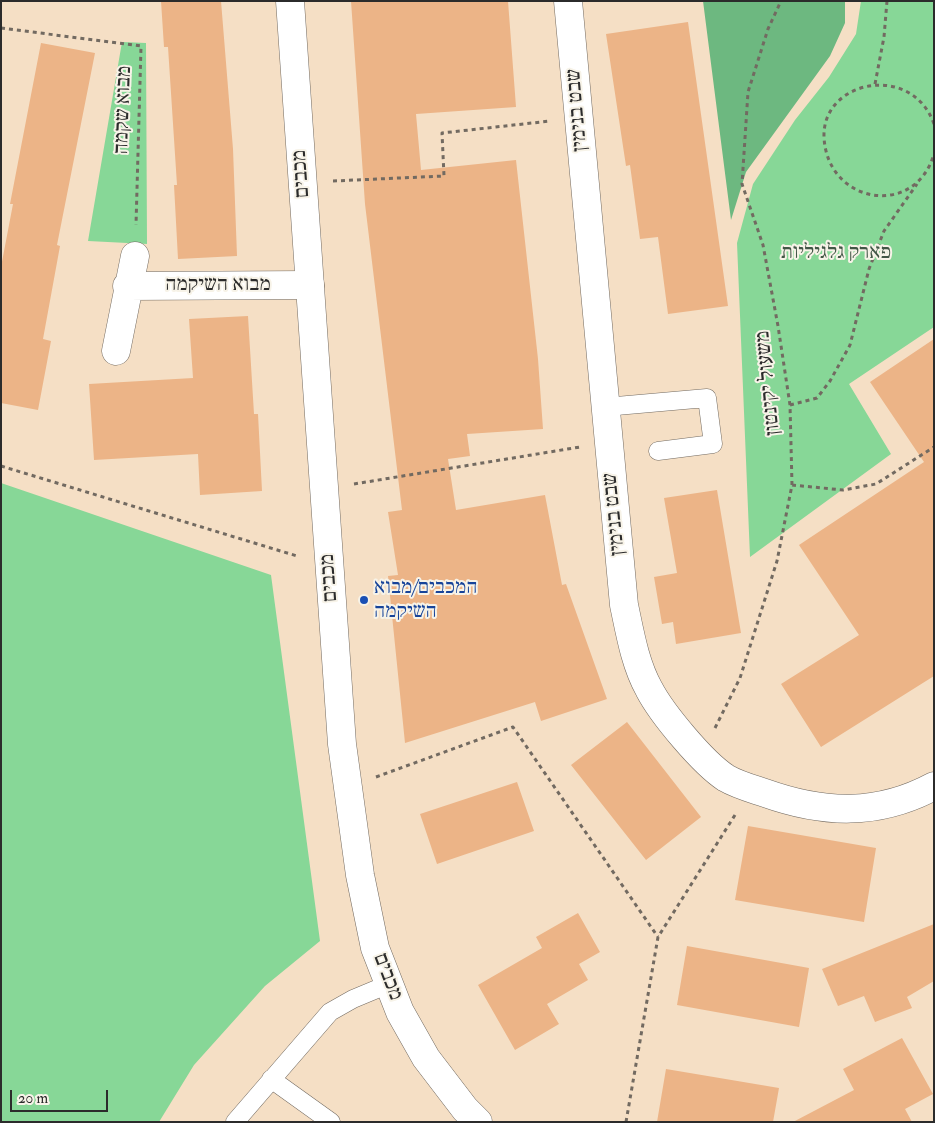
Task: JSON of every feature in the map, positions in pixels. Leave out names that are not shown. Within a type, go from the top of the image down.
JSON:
[{"type":"street","name":"מכבים","points":[[290,1],[342,744],[360,875],[375,948],[400,1012],[426,1058],[465,1109],[478,1122]]},
{"type":"street","name":"שבט בנימין","points":[[568,1],[624,606],[633,647],[648,689],[701,755],[726,778],[786,801],[820,808],[845,810],[877,806],[906,798],[934,786]]},
{"type":"street","points":[[116,351],[135,256]]},
{"type":"street","name":"מבוא השיקמה","points":[[128,286],[310,285]]},
{"type":"lane","points":[[605,407],[708,398],[713,444],[658,451]]},
{"type":"lane","points":[[235,1122],[330,1012],[389,984]]},
{"type":"lane","points":[[271,1079],[331,1122]]},
{"type":"path","name":"משעול יקינטון","points":[[701,755],[740,678],[777,561],[792,485],[790,405],[778,326],[762,245],[742,184],[748,92],[768,29],[781,1]]},
{"type":"path","points":[[876,84],[884,37],[887,1]]},
{"type":"path","name":"מבוא שקמה","points":[[1,28],[141,46],[135,256]]},
{"type":"path","points":[[919,181],[902,192],[879,196],[860,193],[843,183],[831,167],[826,154],[824,135],[829,116],[840,100],[856,89],[876,84],[904,89],[920,101],[934,124]]},
{"type":"path","points":[[302,182],[444,176],[442,132],[578,118]]},
{"type":"path","points":[[790,405],[818,398],[830,381],[850,345],[869,268],[884,231],[930,166],[934,154]]},
{"type":"path","points":[[324,489],[608,442]]},
{"type":"path","points":[[792,485],[843,490],[876,484],[934,447]]},
{"type":"path","points":[[1,466],[329,566]]},
{"type":"path","points":[[348,788],[513,726],[658,937]]},
{"type":"path","points":[[626,1122],[658,937],[751,788]]},
{"type":"green space","points":[[703,1],[845,1],[845,23],[830,56],[746,172],[731,220]]},
{"type":"green space","name":"פארק גלגיליות","points":[[861,1],[934,1],[934,327],[849,384],[891,454],[750,557],[737,243],[753,184],[795,120],[829,77],[856,34]]},
{"type":"green space","points":[[122,42],[146,43],[147,244],[88,241]]},
{"type":"green space","points":[[1,483],[271,575],[320,941],[265,986],[194,1065],[159,1122],[1,1122]]},
{"type":"building","points":[[161,1],[221,1],[233,149],[237,256],[178,259],[174,185],[177,185],[168,47],[164,47]]},
{"type":"building","points":[[351,1],[508,1],[516,107],[416,114],[421,170],[516,160],[538,359],[543,429],[467,434],[470,456],[448,459],[456,510],[545,495],[562,585],[566,584],[607,699],[541,721],[535,702],[405,743],[388,576],[398,575],[388,512],[402,510],[365,204]]},
{"type":"building","points":[[688,22],[728,306],[668,314],[658,237],[640,239],[630,165],[626,166],[606,34]]},
{"type":"building","points":[[41,43],[95,53],[57,245],[60,246],[43,339],[51,341],[38,410],[1,403],[1,267],[13,204],[10,204]]},
{"type":"building","points":[[248,316],[254,414],[258,414],[262,491],[200,495],[198,454],[94,460],[89,384],[193,378],[189,319]]},
{"type":"building","points":[[934,339],[934,676],[821,747],[781,684],[859,635],[799,545],[924,462],[870,382]]},
{"type":"building","points":[[717,490],[741,633],[676,644],[673,622],[662,624],[654,577],[677,573],[664,498]]},
{"type":"building","points":[[627,722],[701,817],[646,860],[571,765]]},
{"type":"building","points":[[517,782],[534,831],[437,864],[420,814]]},
{"type":"building","points":[[748,826],[876,848],[864,922],[735,900]]},
{"type":"building","points":[[578,913],[600,952],[579,964],[588,980],[547,1004],[559,1024],[515,1050],[478,985],[542,948],[536,937]]},
{"type":"building","points":[[934,924],[934,981],[907,997],[912,1008],[875,1022],[864,996],[838,1006],[822,969]]},
{"type":"building","points":[[687,946],[809,968],[799,1027],[677,1005]]},
{"type":"building","points":[[902,1038],[933,1094],[905,1109],[912,1122],[793,1122],[854,1090],[843,1069]]},
{"type":"building","points":[[666,1069],[779,1088],[773,1122],[657,1122]]},
{"type":"place","name":"המכבים/מבוא השיקמה","points":[[364,600]]}]
